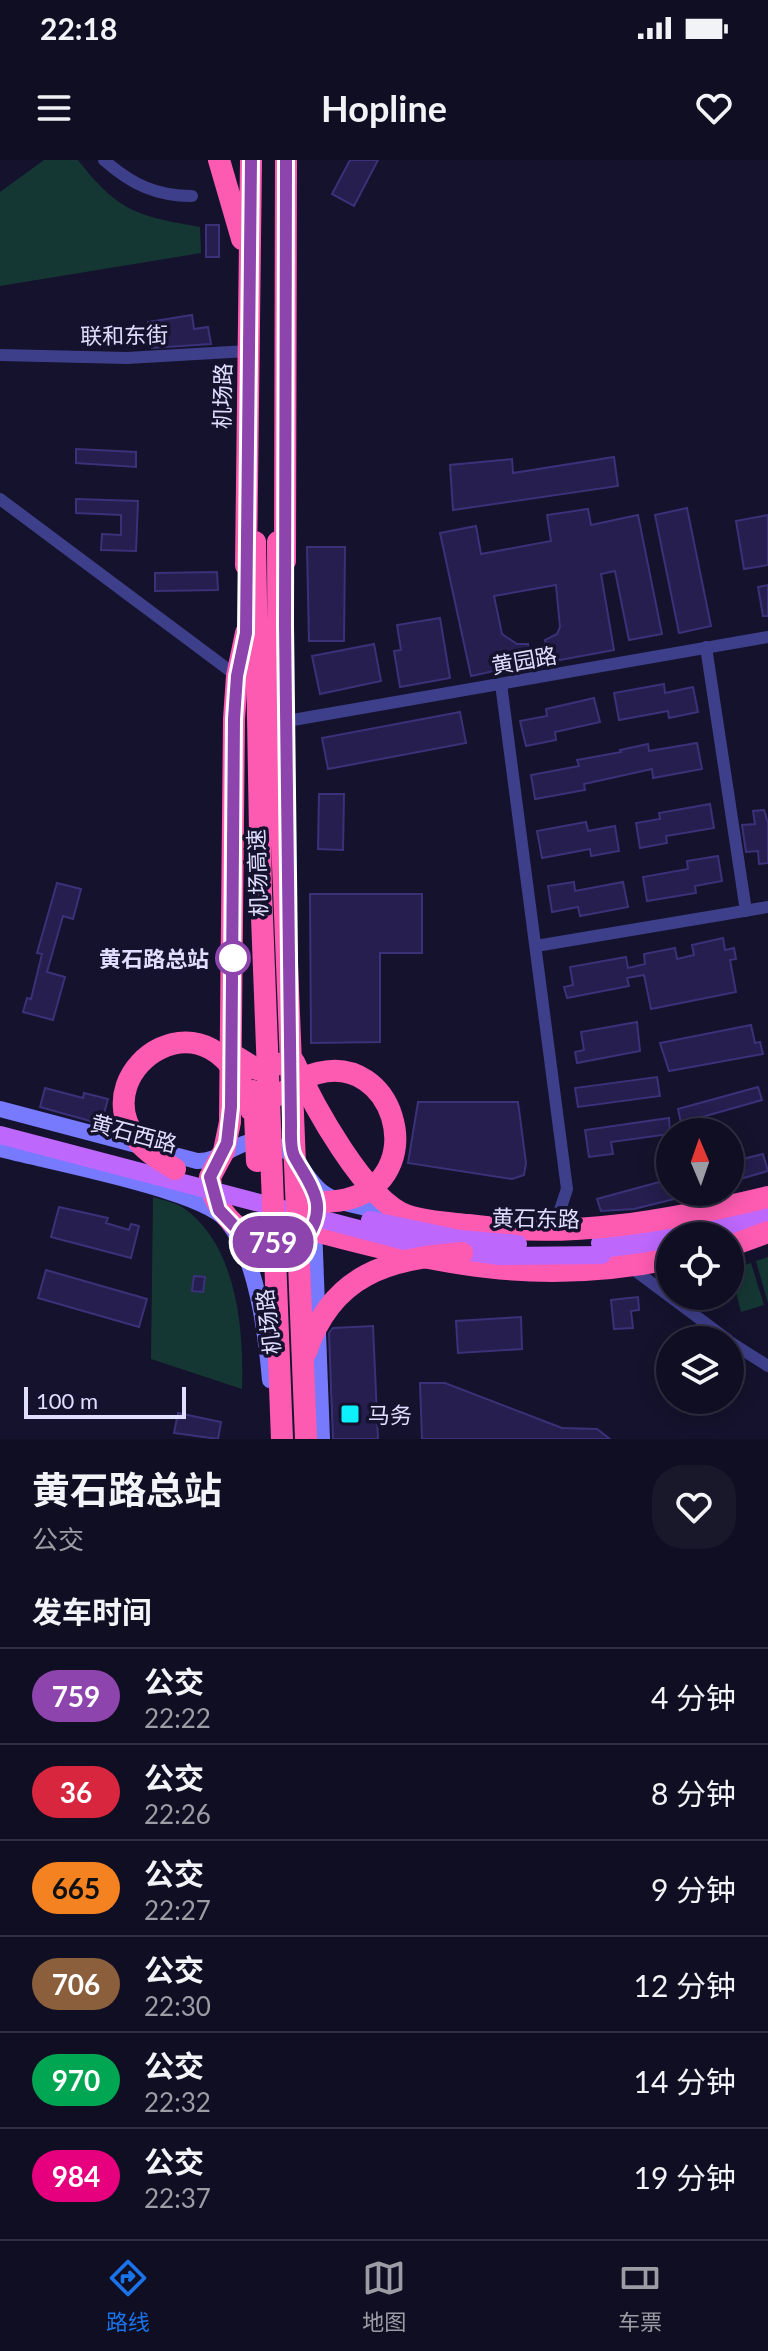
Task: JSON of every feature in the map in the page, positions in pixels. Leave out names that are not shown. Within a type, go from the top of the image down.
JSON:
[{"type":"highway","points":[[219,160],[249,270]]},
{"type":"highway","name":"机场路","points":[[251,160],[246,633],[262,858]]},
{"type":"highway","name":"机场高速","points":[[258,160],[255,542],[258,768],[284,1439]]},
{"type":"highway","points":[[284,167],[297,160]]},
{"type":"highway","name":"机场路","points":[[284,167],[289,1055]]},
{"type":"highway","name":"机场高速","points":[[284,167],[279,764],[305,1439]]},
{"type":"highway","name":"机场路","points":[[284,1439],[263,1123],[262,858],[270,688],[285,625]]},
{"type":"highway","name":"机场路","points":[[224,1151],[230,1122],[232,1054],[237,676],[246,633]]},
{"type":"highway","points":[[175,1169],[142,1145],[125,1117],[125,1093],[131,1074],[155,1050],[189,1043],[207,1046],[223,1055],[238,1075],[263,1123],[295,1082],[326,1072],[340,1072],[366,1081],[386,1099],[392,1111],[396,1143],[393,1160],[372,1187],[304,1215]]},
{"type":"highway","points":[[232,1054],[256,1069],[273,1068],[289,1055],[310,1095],[367,1184],[406,1216],[482,1227],[545,1231],[649,1224],[768,1197]]},
{"type":"highway","name":"机场路","points":[[263,1123],[300,1373],[305,1439]]},
{"type":"highway","points":[[224,1151],[213,1166],[210,1187],[227,1221],[239,1231],[271,1242],[302,1240],[304,1215]]},
{"type":"highway","points":[[346,1239],[340,1220],[357,1204]]},
{"type":"highway","points":[[304,1215],[346,1239],[493,1270],[569,1271],[656,1261]]},
{"type":"highway","points":[[405,1253],[397,1243],[395,1230],[406,1216]]},
{"type":"highway","points":[[744,1241],[768,1232]]},
{"type":"highway","points":[[300,1373],[320,1319],[357,1280],[389,1263],[462,1253]]},
{"type":"main road","points":[[289,1055],[292,1154]]},
{"type":"main road","points":[[0,1109],[204,1161],[224,1151],[258,1141],[275,1144],[292,1154],[323,1193],[406,1216]]},
{"type":"main road","name":"黄石西路","points":[[0,1123],[175,1169],[304,1215]]},
{"type":"main road","name":"黄石西路","points":[[0,1135],[304,1215]]},
{"type":"main road","points":[[0,1149],[202,1204],[227,1221],[242,1249],[259,1306],[273,1439]]},
{"type":"main road","points":[[137,1185],[147,1164],[148,1149]]},
{"type":"main road","points":[[310,1178],[318,1201],[304,1215],[322,1439]]},
{"type":"main road","name":"黄石东路","points":[[304,1215],[460,1239],[601,1249],[700,1226],[768,1205]]},
{"type":"main road","name":"黄石东路","points":[[304,1215],[462,1253],[532,1257],[656,1246]]},
{"type":"main road","points":[[744,1229],[768,1223]]},
{"type":"main road","points":[[271,1399],[286,1389],[302,1388],[320,1394]]},
{"type":"street","points":[[104,160],[122,176],[149,190],[169,196],[192,196]]},
{"type":"street","name":"联和东街","points":[[0,355],[127,358],[248,351]]},
{"type":"street","points":[[0,499],[237,676]]},
{"type":"street","name":"黄园路","points":[[287,721],[768,637]]},
{"type":"street","points":[[706,647],[746,911]]},
{"type":"street","points":[[501,684],[567,1189],[559,1213],[545,1231]]},
{"type":"street","points":[[536,946],[768,907]]},
{"type":"street","points":[[629,1266],[709,1326]]},
{"type":"street","points":[[744,1351],[768,1366]]},
{"type":"green space","points":[[44,160],[78,160],[105,191],[131,209],[200,227],[201,253],[0,286],[0,192]]},
{"type":"green space","points":[[153,1197],[179,1205],[200,1223],[226,1265],[238,1315],[242,1389],[151,1359]]},
{"type":"green space","points":[[768,1257],[768,1303],[756,1261]]},
{"type":"green space","points":[[751,1263],[764,1305],[741,1312],[744,1310],[744,1265]]},
{"type":"building","points":[[350,160],[378,160],[354,206],[332,194]]},
{"type":"building","points":[[206,225],[219,225],[219,257],[206,257]]},
{"type":"building","points":[[192,315],[194,329],[208,327],[211,344],[152,348],[148,322]]},
{"type":"building","points":[[76,449],[136,452],[136,467],[76,463]]},
{"type":"building","points":[[614,457],[618,486],[453,510],[450,465],[512,459],[513,473]]},
{"type":"building","points":[[76,499],[138,501],[136,551],[101,550],[102,534],[121,535],[121,515],[76,513]]},
{"type":"building","points":[[687,508],[711,626],[679,633],[655,515]]},
{"type":"building","points":[[588,509],[591,525],[638,515],[662,634],[629,640],[615,571],[601,574],[614,650],[549,662],[545,640],[557,634],[560,627],[556,585],[494,596],[502,634],[517,644],[528,644],[531,663],[471,676],[440,533],[476,526],[481,554],[551,541],[547,515]]},
{"type":"building","points":[[768,515],[768,565],[744,569],[736,521]]},
{"type":"building","points":[[307,547],[345,547],[344,641],[309,641]]},
{"type":"building","points":[[217,572],[218,590],[155,591],[155,573]]},
{"type":"building","points":[[768,585],[768,616],[763,616],[758,587]]},
{"type":"building","points":[[440,618],[450,678],[400,687],[394,651],[401,650],[397,625]]},
{"type":"building","points":[[374,644],[381,681],[320,694],[312,656]]},
{"type":"building","points":[[664,684],[665,693],[693,687],[698,712],[669,718],[668,711],[619,720],[614,693]]},
{"type":"building","points":[[594,698],[600,722],[555,732],[556,740],[526,746],[520,721],[547,716],[546,709]]},
{"type":"building","points":[[460,712],[466,743],[328,769],[322,738]]},
{"type":"building","points":[[697,743],[702,769],[653,778],[652,769],[584,784],[585,790],[535,799],[531,775],[579,766],[577,760],[648,744],[649,751]]},
{"type":"building","points":[[319,794],[344,794],[343,850],[318,849]]},
{"type":"building","points":[[710,804],[714,828],[666,836],[667,843],[640,848],[636,823],[660,819],[659,813]]},
{"type":"building","points":[[764,810],[768,823],[768,863],[759,864],[758,851],[746,852],[742,825],[755,824],[753,811]]},
{"type":"building","points":[[586,822],[588,831],[615,826],[619,851],[591,856],[590,849],[542,858],[537,831]]},
{"type":"building","points":[[718,856],[722,881],[695,886],[696,893],[647,901],[643,877],[688,869],[687,861]]},
{"type":"building","points":[[574,882],[575,891],[623,882],[628,907],[580,916],[578,907],[552,912],[548,886]]},
{"type":"building","points":[[57,883],[81,889],[73,919],[63,916],[47,972],[65,977],[53,1020],[23,1012],[27,998],[31,999],[42,954],[37,953]]},
{"type":"building","points":[[310,894],[422,894],[422,953],[380,953],[380,1042],[311,1043]]},
{"type":"building","points":[[723,938],[725,950],[734,948],[736,959],[730,960],[736,992],[651,1009],[644,975],[627,978],[629,986],[567,998],[564,987],[573,985],[570,967],[626,957],[628,968],[645,964],[644,954],[675,948],[677,959],[694,955],[692,945]]},
{"type":"building","points":[[637,1022],[640,1051],[577,1063],[575,1052],[584,1050],[581,1032]]},
{"type":"building","points":[[751,1025],[755,1043],[760,1042],[763,1054],[669,1071],[660,1043]]},
{"type":"building","points":[[657,1077],[660,1096],[578,1107],[575,1088]]},
{"type":"building","points":[[758,1087],[762,1100],[699,1118],[680,1118],[678,1109]]},
{"type":"building","points":[[45,1088],[83,1098],[84,1093],[108,1099],[101,1124],[40,1107]]},
{"type":"building","points":[[418,1102],[518,1102],[526,1163],[524,1175],[512,1179],[408,1163]]},
{"type":"building","points":[[656,1120],[656,1136],[611,1142],[613,1154],[589,1157],[585,1130]]},
{"type":"building","points":[[763,1154],[768,1171],[744,1178],[744,1159]]},
{"type":"building","points":[[656,1183],[656,1204],[634,1209],[601,1211],[597,1199]]},
{"type":"building","points":[[59,1207],[108,1218],[106,1223],[129,1230],[131,1224],[139,1226],[131,1258],[51,1237]]},
{"type":"building","points":[[46,1270],[147,1299],[139,1327],[38,1298]]},
{"type":"building","points":[[194,1276],[205,1277],[203,1292],[192,1291]]},
{"type":"building","points":[[638,1297],[639,1310],[631,1311],[633,1328],[614,1329],[611,1300]]},
{"type":"building","points":[[521,1317],[522,1349],[458,1353],[456,1321]]},
{"type":"building","points":[[373,1326],[378,1439],[333,1439],[329,1333],[333,1328]]},
{"type":"building","points":[[420,1383],[445,1383],[562,1428],[597,1429],[610,1439],[422,1439]]},
{"type":"building","points":[[178,1413],[221,1422],[218,1439],[174,1433]]},
{"type":"bus line","name":"759","points":[[251,160],[246,633],[237,676],[234,719],[232,1086],[229,1134],[224,1151],[213,1166],[210,1187],[219,1210],[239,1231],[250,1237],[280,1243],[307,1237],[315,1222],[318,1201],[310,1178],[292,1154],[289,1060],[285,625],[286,160]]},
{"type":"place","name":"黄石路总站","points":[[233,958]]},
{"type":"place","name":"马务","points":[[350,1414]]}]
